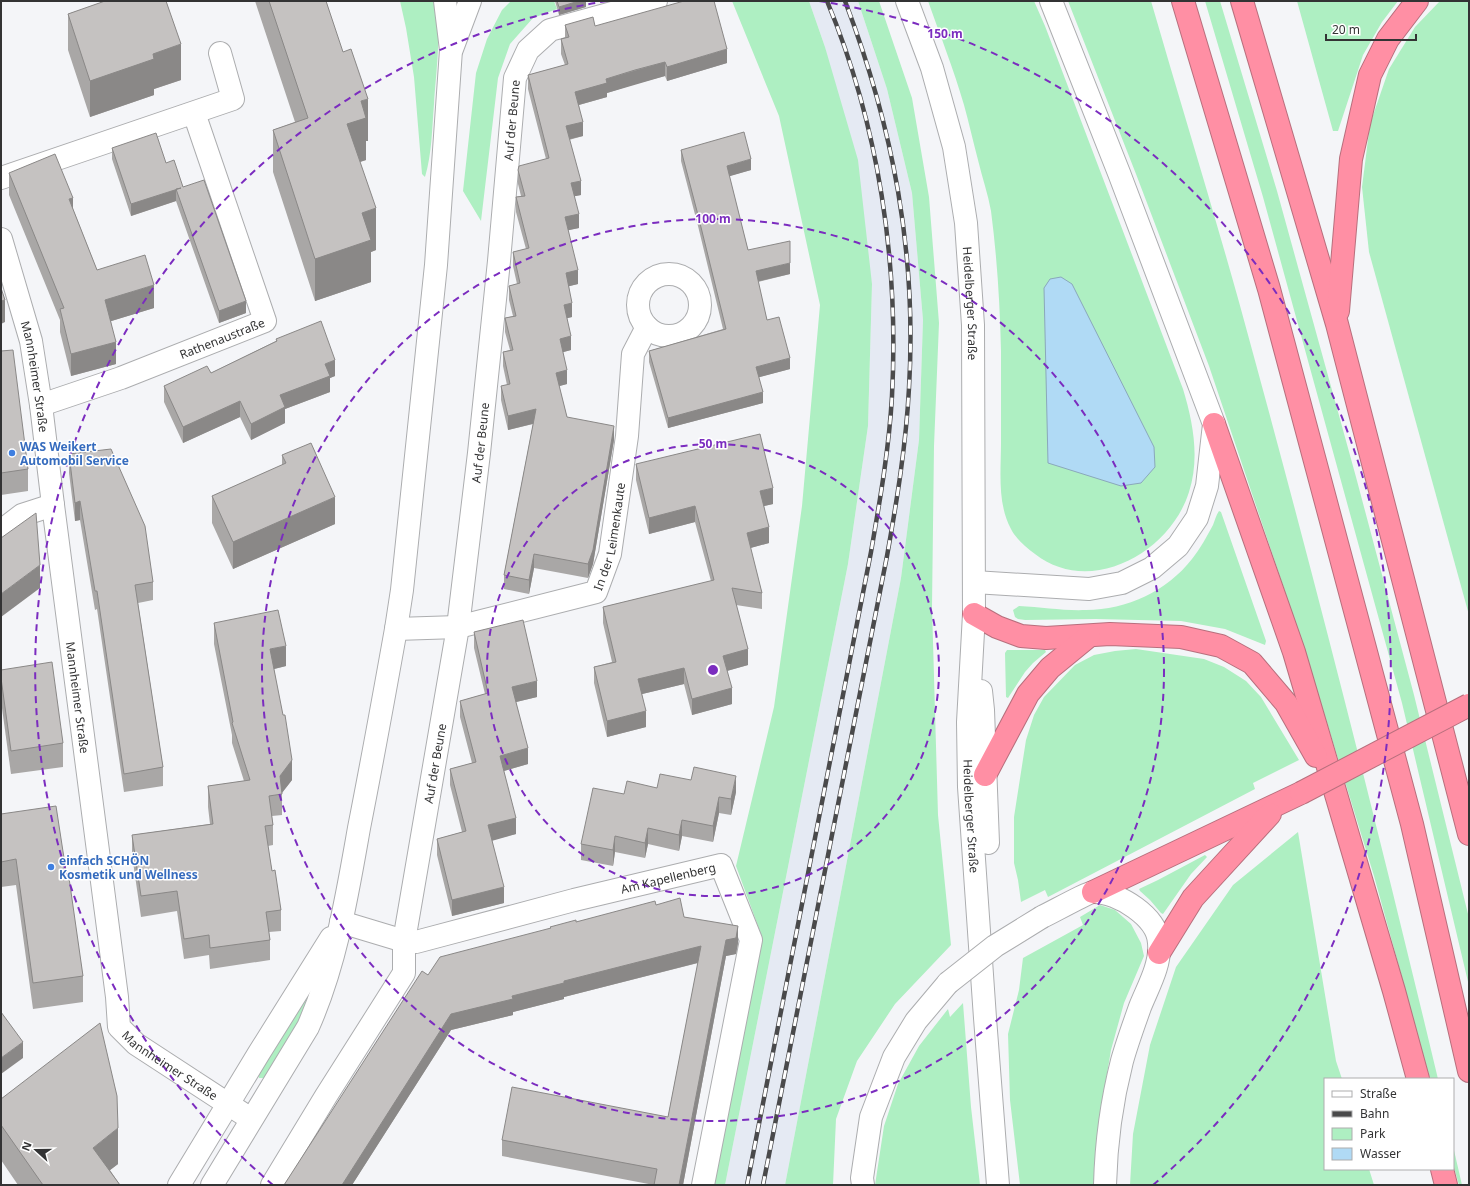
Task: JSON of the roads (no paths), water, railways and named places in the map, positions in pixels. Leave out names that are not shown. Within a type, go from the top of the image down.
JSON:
[{"type":"highway","points":[[1183,1],[1268,289],[1412,824],[1469,1071]]},
{"type":"highway","points":[[1242,1],[1337,324],[1469,834]]},
{"type":"highway","points":[[1337,324],[1351,159],[1370,75],[1388,39],[1417,1]]},
{"type":"highway","points":[[1214,424],[1294,652],[1394,991],[1418,1078]]},
{"type":"highway","points":[[974,614],[997,627],[1021,636],[1046,638],[1110,634],[1180,637],[1221,646],[1252,664],[1286,703],[1334,788]]},
{"type":"highway","points":[[985,775],[1028,694],[1050,668],[1089,636]]},
{"type":"highway","points":[[1093,892],[1279,804],[1469,705]]},
{"type":"highway","points":[[1159,953],[1193,898],[1279,804]]},
{"type":"highway","points":[[1442,1170],[1446,1185]]},
{"type":"street","points":[[212,1185],[308,1027],[320,1000],[330,967],[350,882],[402,590],[436,265],[451,50],[445,1]]},
{"type":"street","points":[[451,50],[470,1]]},
{"type":"street","name":"Auf der Beune","points":[[272,1185],[326,1096],[404,973],[404,941],[458,627],[480,446],[499,261],[515,78],[528,50],[550,30],[656,1]]},
{"type":"street","name":"Heidelberger Straße","points":[[907,1],[932,68],[954,147],[966,223],[973,325],[974,614],[968,722],[969,780],[984,1018],[998,1185]]},
{"type":"street","points":[[974,582],[1089,590],[1122,584],[1152,568],[1178,546],[1197,518],[1207,486],[1214,424],[1119,173],[1051,1]]},
{"type":"street","points":[[1,178],[233,99],[220,53]]},
{"type":"street","name":"Rathenaustraße","points":[[41,405],[121,378],[265,321],[194,113]]},
{"type":"street","name":"Mannheimer Straße","points":[[1,239],[31,341],[41,405],[117,997],[110,1030],[136,1044],[251,1119]]},
{"type":"street","name":"In der Leimenkaute","points":[[396,629],[458,627],[596,592],[610,554],[627,436],[633,354],[647,327]]},
{"type":"street","points":[[1,531],[22,515],[53,505]]},
{"type":"street","name":"Heidelberger Straße","points":[[974,614],[983,710],[988,850],[984,1018]]},
{"type":"street","name":"Am Kapellenberg","points":[[341,922],[404,941],[416,942],[574,900],[721,865],[751,940],[703,1185]]},
{"type":"street","points":[[863,1185],[862,1178],[871,1117],[894,1057],[916,1021],[930,1003],[948,983],[995,946],[1042,917],[1093,892],[1109,894],[1135,907],[1145,916],[1154,928],[1159,941],[1159,953],[1152,979],[1140,1006],[1122,1061],[1112,1113],[1105,1185]]},
{"type":"street","name":"Mannheimer Straße","points":[[179,1185],[341,922]]},
{"type":"water","points":[[1061,277],[1072,284],[1154,447],[1155,467],[1141,483],[1121,486],[1048,463],[1044,288],[1050,279]]},
{"type":"railway","points":[[747,1185],[871,552],[881,494],[891,416],[893,346],[892,295],[882,195],[860,97],[845,48],[827,1]]},
{"type":"railway","points":[[763,1185],[887,556],[901,472],[908,409],[911,338],[909,288],[905,239],[898,191],[876,96],[862,48],[845,1]]},
{"type":"place","name":"WAS Weikert Automobil Service","points":[[12,453]]},
{"type":"place","name":"einfach SCHÖN Kosmetik und Wellness","points":[[51,867]]}]
